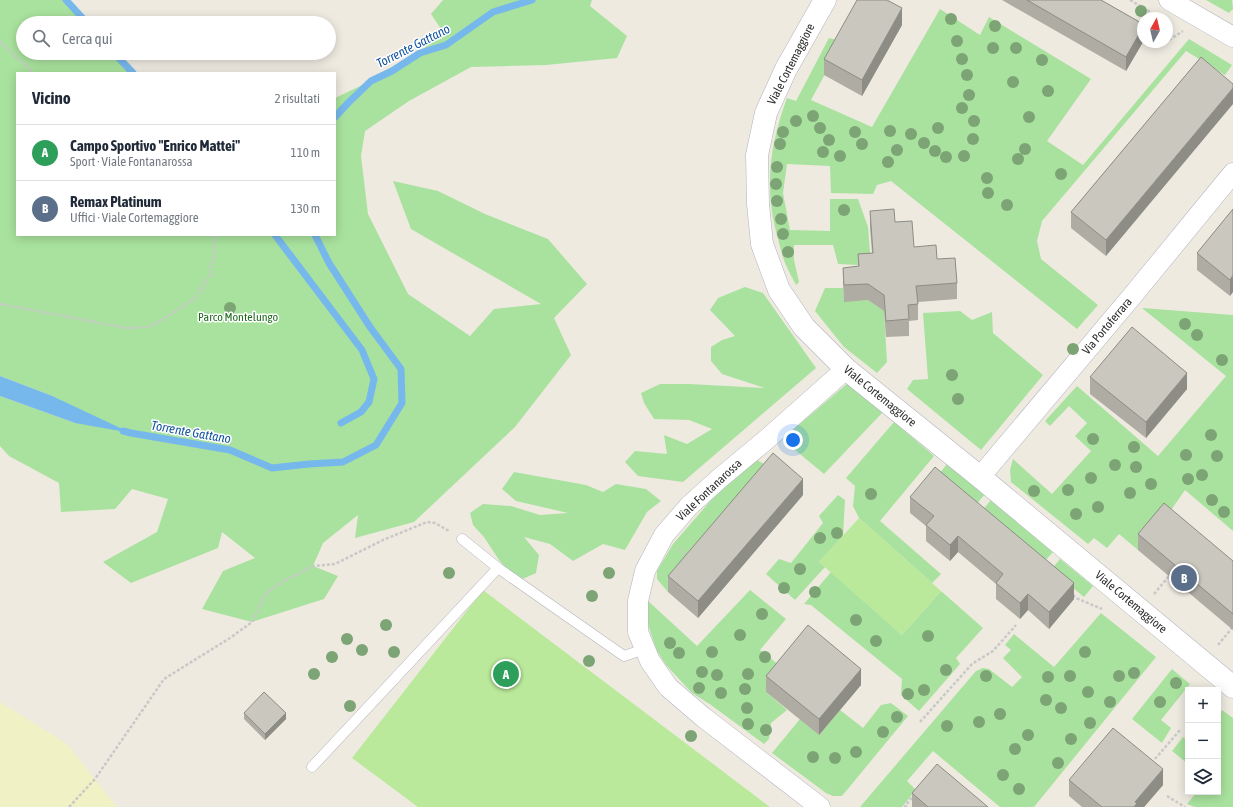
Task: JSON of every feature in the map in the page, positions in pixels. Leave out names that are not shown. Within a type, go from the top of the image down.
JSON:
[{"type":"street","name":"Viale Cortemaggiore","points":[[825,0],[786,69],[766,113],[757,155],[758,204],[762,244],[779,290],[804,327],[846,369],[980,477],[1233,687]]},
{"type":"street","points":[[1169,0],[1233,37]]},
{"type":"street","name":"Via Portoferrara","points":[[980,477],[1233,173]]},
{"type":"street","name":"Viale Fontanarossa","points":[[820,807],[702,717],[668,687],[650,661],[638,632],[638,601],[645,571],[664,535],[689,506],[846,369]]},
{"type":"lane","points":[[462,539],[498,568],[624,656],[645,649]]},
{"type":"lane","points":[[312,766],[498,568]]},
{"type":"path","points":[[1130,0],[1151,12]]},
{"type":"path","points":[[1173,38],[1184,31]]},
{"type":"path","points":[[0,42],[16,57]]},
{"type":"path","points":[[20,60],[33,72]]},
{"type":"path","points":[[0,304],[126,328],[149,327],[195,298],[210,275],[215,250],[214,236]]},
{"type":"path","points":[[69,807],[95,779],[164,680],[230,638],[252,622],[266,593],[313,566],[335,564],[383,540],[427,522],[436,523],[462,539]]},
{"type":"path","points":[[1071,593],[1076,598],[1102,608],[1108,613]]},
{"type":"path","points":[[920,722],[972,664],[993,651],[1016,625]]},
{"type":"path","points":[[1155,760],[1180,730]]},
{"type":"path","points":[[907,807],[905,806],[916,794]]},
{"type":"path","points":[[1167,796],[1185,807]]},
{"type":"green space","name":"Parco Montelungo","points":[[0,0],[66,0],[81,16],[16,16],[16,60],[121,60],[132,72],[16,72],[16,236],[336,236],[336,98],[392,71],[420,53],[441,29],[431,14],[443,0],[592,0],[590,6],[627,36],[617,58],[546,65],[471,67],[409,101],[365,131],[361,156],[368,214],[408,294],[470,336],[494,309],[541,304],[411,229],[393,181],[438,191],[485,214],[548,239],[587,284],[554,318],[571,355],[515,427],[414,522],[355,538],[358,515],[323,543],[313,566],[338,576],[324,599],[252,622],[202,609],[223,571],[255,558],[222,532],[218,548],[131,583],[103,562],[157,532],[168,499],[132,489],[115,509],[61,512],[59,483],[9,456],[0,446],[0,396],[75,423],[50,395],[0,376]]},
{"type":"green space","points":[[1206,0],[1232,0],[1233,9],[1229,13]]},
{"type":"green space","points":[[940,9],[980,35],[989,17],[1091,79],[1047,141],[1083,165],[1189,39],[1232,65],[1225,75],[1186,51],[1042,221],[1037,241],[1041,259],[1098,305],[1077,329],[891,181],[877,185],[873,194],[831,193],[830,166],[787,164],[783,193],[790,230],[830,231],[830,199],[858,199],[868,227],[871,264],[838,264],[833,245],[794,245],[794,260],[799,282],[796,285],[785,263],[780,248],[771,203],[770,168],[776,134],[787,98],[796,101],[829,38],[843,41],[811,100],[872,127]]},
{"type":"green space","points":[[745,287],[763,293],[816,368],[683,482],[638,476],[625,462],[635,451],[667,454],[664,435],[687,444],[712,429],[689,420],[654,419],[644,403],[641,393],[660,384],[765,388],[722,374],[711,361],[711,347],[722,340],[735,336],[710,310],[718,298]]},
{"type":"green space","points":[[825,288],[843,288],[844,301],[868,300],[884,311],[887,362],[877,373],[844,347],[815,311]]},
{"type":"green space","points":[[1142,308],[1233,315],[1233,531],[1185,490],[1164,520],[1138,550],[1119,534],[1107,548],[1094,538],[1088,544],[1011,482],[1010,470],[1013,459],[1052,494],[1091,451],[1075,436],[1087,423],[1069,406],[1050,426],[1045,421],[1077,386],[1158,456],[1226,376]]},
{"type":"green space","points":[[960,311],[972,320],[992,312],[993,333],[1043,375],[981,450],[907,389],[913,380],[928,379],[923,313]]},
{"type":"green space","points":[[848,383],[883,412],[824,474],[782,439]]},
{"type":"green space","points":[[894,422],[934,456],[880,521],[941,574],[932,583],[859,518],[853,506],[855,486],[846,478]]},
{"type":"green space","points":[[755,459],[773,469],[668,592],[657,579],[657,571],[673,544],[726,483]]},
{"type":"green space","points":[[948,463],[985,494],[975,506],[938,475]]},
{"type":"green space","points":[[514,472],[586,485],[603,492],[616,484],[646,489],[661,501],[647,512],[625,550],[603,544],[573,561],[550,544],[524,537],[539,555],[536,573],[518,581],[499,560],[484,537],[473,525],[470,513],[483,504],[511,506],[540,515],[568,513],[516,501],[502,489]]},
{"type":"green space","points":[[838,495],[845,500],[843,536],[819,562],[825,567],[795,600],[766,574],[779,559],[791,563],[823,523],[819,516]]},
{"type":"green space","points":[[991,500],[1053,552],[1043,563],[981,512]]},
{"type":"green space","points":[[859,518],[941,591],[902,635],[819,562]]},
{"type":"green space","points":[[1060,559],[1093,586],[1084,597],[1051,570]]},
{"type":"green space","points":[[831,572],[902,635],[941,591],[983,628],[956,658],[960,664],[919,711],[901,695],[902,679],[811,605],[804,604]]},
{"type":"green space","points":[[483,590],[770,807],[418,807],[352,758]]},
{"type":"green space","points":[[750,590],[786,619],[760,650],[785,670],[766,692],[787,710],[771,723],[769,739],[764,744],[692,693],[666,665],[657,651],[646,617],[647,600],[697,646]]},
{"type":"green space","points":[[1101,613],[1156,657],[1034,807],[1000,807],[933,751],[907,781],[916,790],[902,807],[860,807],[976,671],[983,668],[989,669],[1012,687],[1022,677],[1003,658],[1011,650],[1005,645],[1014,634],[1054,667]]},
{"type":"green space","points":[[1172,669],[1190,684],[1188,687],[1185,687],[1185,690],[1161,720],[1171,728],[1162,743],[1132,719]]},
{"type":"green space","points":[[891,703],[908,716],[842,796],[833,796],[826,793],[772,753],[800,719],[819,735],[840,710],[863,728],[881,705]]},
{"type":"green space","points":[[1222,710],[1233,718],[1233,807],[1195,807],[1187,804],[1194,795],[1221,795]]},
{"type":"green space","points":[[1183,737],[1185,739],[1185,762],[1172,751]]},
{"type":"sand","points":[[0,702],[67,744],[117,807],[0,807]]},
{"type":"water","points":[[0,376],[50,395],[131,433],[75,423],[0,396]]},
{"type":"building","points":[[857,0],[887,0],[902,8],[862,80],[824,59]]},
{"type":"building","points":[[1027,0],[1101,0],[1137,21],[1137,38],[1126,57]]},
{"type":"building","points":[[1201,57],[1233,84],[1233,88],[1106,240],[1071,212]]},
{"type":"building","points":[[894,209],[895,222],[912,221],[914,247],[936,245],[937,259],[955,258],[957,283],[916,286],[918,304],[908,305],[909,319],[886,321],[884,295],[868,284],[844,285],[843,268],[859,266],[858,254],[873,253],[870,211]]},
{"type":"building","points":[[1233,209],[1233,275],[1230,280],[1197,253]]},
{"type":"building","points":[[1132,327],[1187,373],[1146,422],[1090,377]]},
{"type":"building","points":[[773,453],[803,479],[698,601],[668,576]]},
{"type":"building","points":[[935,467],[1074,583],[1049,612],[1028,594],[1020,603],[996,583],[1003,574],[958,536],[950,545],[926,525],[934,516],[910,497]]},
{"type":"building","points":[[1164,503],[1233,561],[1233,614],[1138,534]]},
{"type":"building","points":[[808,625],[861,669],[819,719],[766,676]]},
{"type":"building","points":[[264,692],[286,713],[265,734],[244,713]]},
{"type":"building","points":[[1113,728],[1163,769],[1135,802],[1137,803],[1134,807],[1102,807],[1069,780]]},
{"type":"building","points":[[937,764],[988,807],[928,807],[912,793]]},
{"type":"waterway","points":[[66,0],[81,16]]},
{"type":"waterway","name":"Torrente Gattano","points":[[336,116],[371,81],[392,71],[420,53],[446,45],[493,12],[532,0]]},
{"type":"waterway","points":[[121,60],[132,72]]},
{"type":"waterway","points":[[276,236],[362,350],[374,379],[369,402],[361,412],[341,423]]},
{"type":"waterway","name":"Torrente Gattano","points":[[123,431],[230,450],[272,468],[343,462],[376,445],[402,403],[401,369],[370,327],[329,263],[316,236]]},
{"type":"place","name":"Remax Platinum","points":[[1184,578]]},
{"type":"place","name":"Campo Sportivo \"Enrico Mattei\"","points":[[506,674]]}]
